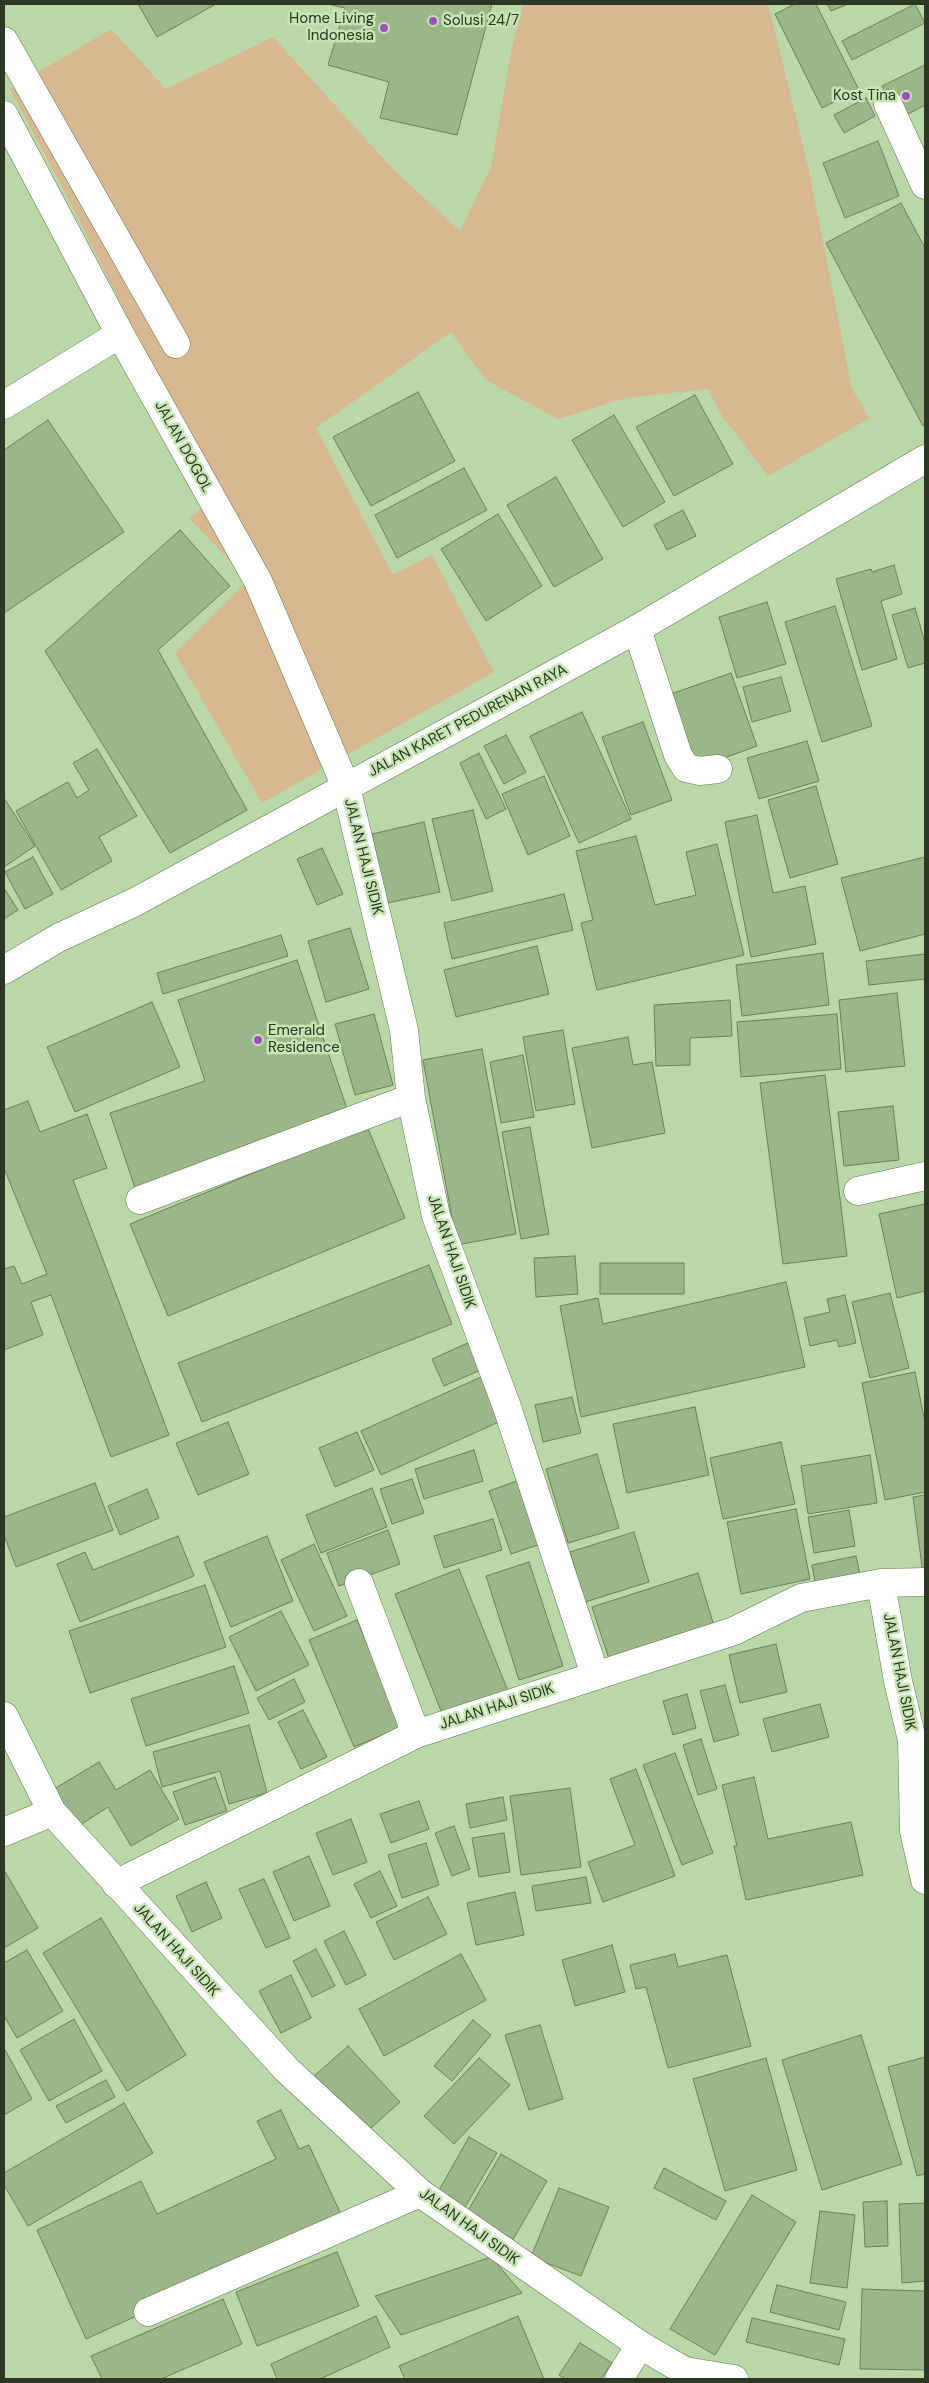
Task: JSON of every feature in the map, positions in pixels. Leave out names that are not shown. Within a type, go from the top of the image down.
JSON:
[{"type":"street","points":[[4,41],[176,344]]},
{"type":"street","points":[[888,104],[925,185]]},
{"type":"street","name":"JALAN DOGOL","points":[[4,115],[120,334],[258,581],[346,787]]},
{"type":"street","points":[[4,404],[120,334]]},
{"type":"street","name":"JALAN KARET PEDURENAN RAYA","points":[[4,970],[58,938],[135,902],[637,629],[924,462]]},
{"type":"street","points":[[637,629],[678,755],[686,768],[700,772],[718,769]]},
{"type":"street","name":"JALAN HAJI SIDIK","points":[[346,787],[404,1030],[411,1098],[436,1216],[506,1407],[595,1675]]},
{"type":"street","points":[[140,1200],[411,1098]]},
{"type":"street","points":[[858,1191],[925,1176]]},
{"type":"street","name":"JALAN HAJI SIDIK","points":[[734,2379],[685,2371],[640,2345],[420,2193],[287,2070],[116,1884],[416,1734],[734,1631],[801,1598],[881,1583],[925,1582]]},
{"type":"street","points":[[359,1583],[416,1734]]},
{"type":"street","name":"JALAN HAJI SIDIK","points":[[881,1583],[898,1681],[912,1740],[914,1831],[925,1880]]},
{"type":"street","points":[[4,1716],[52,1812],[116,1884]]},
{"type":"street","points":[[4,1832],[52,1812]]},
{"type":"street","points":[[148,2312],[420,2193]]},
{"type":"street","points":[[619,2379],[640,2345]]},
{"type":"shaded area","points":[[523,4],[768,4],[808,166],[852,389],[870,418],[768,476],[722,416],[708,389],[626,398],[558,419],[486,380],[451,332],[316,428],[393,575],[432,555],[494,672],[262,803],[175,653],[248,580],[189,518],[218,497],[67,196],[10,89],[111,29],[166,89],[273,37],[393,169],[460,231],[491,167],[511,52]]},
{"type":"building","points":[[138,4],[216,4],[157,37]]},
{"type":"building","points":[[328,4],[492,4],[457,135],[380,118],[389,82],[328,65],[345,8]]},
{"type":"building","points":[[795,4],[816,4],[859,90],[822,108],[775,14]]},
{"type":"building","points":[[827,4],[848,4],[831,11]]},
{"type":"building","points":[[915,4],[925,23],[852,60],[842,41]]},
{"type":"building","name":"Kost Tina","points":[[925,65],[925,105],[899,119],[882,86]]},
{"type":"building","points":[[866,98],[875,116],[844,133],[834,115]]},
{"type":"building","points":[[878,141],[899,196],[845,218],[823,163]]},
{"type":"building","points":[[901,203],[925,248],[925,424],[923,426],[826,243]]},
{"type":"building","points":[[418,392],[455,461],[371,506],[333,437]]},
{"type":"building","points":[[695,395],[733,464],[674,496],[636,427]]},
{"type":"building","points":[[614,415],[665,502],[623,527],[572,440]]},
{"type":"building","points":[[48,420],[124,532],[4,613],[4,450]]},
{"type":"building","points":[[464,468],[487,510],[397,558],[375,515]]},
{"type":"building","points":[[556,477],[603,559],[554,587],[507,505]]},
{"type":"building","points":[[683,510],[696,536],[667,550],[654,525]]},
{"type":"building","points":[[498,514],[542,586],[486,621],[441,549]]},
{"type":"building","points":[[180,530],[230,586],[158,650],[247,810],[170,853],[45,651]]},
{"type":"building","points":[[894,565],[902,594],[881,601],[897,659],[862,670],[836,579],[871,569],[872,572]]},
{"type":"building","points":[[767,602],[786,664],[737,678],[719,617]]},
{"type":"building","points":[[835,606],[872,726],[822,742],[785,622]]},
{"type":"building","points":[[915,608],[925,643],[925,663],[908,668],[892,615]]},
{"type":"building","points":[[731,673],[757,746],[694,769],[668,695]]},
{"type":"building","points":[[781,677],[791,711],[752,722],[743,687]]},
{"type":"building","points":[[582,712],[631,819],[579,843],[530,736]]},
{"type":"building","points":[[643,722],[672,800],[631,815],[602,737]]},
{"type":"building","points":[[506,735],[526,772],[504,784],[484,746]]},
{"type":"building","points":[[807,741],[819,781],[759,799],[747,758]]},
{"type":"building","points":[[97,749],[137,816],[99,837],[112,861],[61,890],[16,811],[68,782],[77,798],[89,790],[73,763]]},
{"type":"building","points":[[479,753],[506,809],[486,819],[460,763]]},
{"type":"building","points":[[544,776],[570,836],[528,855],[502,794]]},
{"type":"building","points":[[816,786],[838,864],[790,878],[768,800]]},
{"type":"building","points":[[4,798],[35,846],[4,867]]},
{"type":"building","points":[[473,810],[493,891],[452,901],[432,819]]},
{"type":"building","points":[[757,815],[773,893],[805,886],[816,944],[751,957],[725,822]]},
{"type":"building","points":[[424,822],[440,892],[387,903],[372,834]]},
{"type":"building","points":[[636,836],[655,905],[696,895],[686,852],[717,844],[744,955],[597,990],[581,923],[593,920],[576,851]]},
{"type":"building","points":[[322,848],[343,894],[317,905],[297,859]]},
{"type":"building","points":[[33,857],[53,894],[25,909],[5,872]]},
{"type":"building","points":[[925,857],[925,934],[860,951],[841,878]]},
{"type":"building","points":[[4,888],[18,910],[4,919]]},
{"type":"building","points":[[564,894],[573,930],[452,959],[444,923]]},
{"type":"building","points":[[350,928],[369,989],[326,1002],[308,941]]},
{"type":"building","points":[[281,935],[288,956],[163,994],[157,973]]},
{"type":"building","points":[[537,946],[549,994],[456,1017],[444,970]]},
{"type":"building","points":[[823,953],[829,1005],[742,1016],[736,965]]},
{"type":"building","points":[[925,954],[925,979],[869,985],[866,961]]},
{"type":"building","name":"Emerald Residence","points":[[297,960],[349,1115],[135,1188],[110,1113],[205,1081],[178,1000]]},
{"type":"building","points":[[897,993],[905,1066],[846,1072],[839,1000]]},
{"type":"building","points":[[730,1000],[732,1036],[690,1038],[690,1065],[656,1066],[654,1005]]},
{"type":"building","points":[[152,1002],[180,1067],[75,1112],[47,1047]]},
{"type":"building","points":[[374,1014],[393,1085],[355,1095],[335,1024]]},
{"type":"building","points":[[837,1014],[841,1069],[741,1077],[737,1022]]},
{"type":"building","points":[[563,1030],[575,1104],[536,1111],[523,1037]]},
{"type":"building","points":[[628,1037],[633,1065],[652,1062],[665,1133],[592,1148],[572,1048]]},
{"type":"building","points":[[482,1049],[516,1234],[457,1245],[423,1060]]},
{"type":"building","points":[[523,1055],[534,1117],[501,1123],[490,1062]]},
{"type":"building","points":[[825,1075],[847,1256],[783,1264],[760,1083]]},
{"type":"building","points":[[28,1101],[40,1132],[87,1114],[107,1168],[73,1180],[169,1435],[111,1457],[51,1295],[31,1302],[43,1335],[4,1350],[4,1269],[14,1266],[22,1284],[47,1274],[4,1168],[4,1110]]},
{"type":"building","points":[[893,1106],[899,1160],[844,1166],[838,1112]]},
{"type":"building","points":[[367,1126],[405,1218],[168,1316],[130,1224]]},
{"type":"building","points":[[530,1127],[549,1234],[521,1239],[502,1132]]},
{"type":"building","points":[[925,1204],[925,1291],[897,1298],[879,1214]]},
{"type":"building","points":[[575,1256],[578,1294],[536,1297],[534,1258]]},
{"type":"building","points":[[600,1263],[684,1263],[684,1294],[600,1294]]},
{"type":"building","points":[[429,1265],[452,1324],[202,1422],[178,1363]]},
{"type":"building","points":[[786,1282],[805,1367],[581,1417],[560,1306],[598,1298],[603,1324]]},
{"type":"building","points":[[890,1293],[909,1368],[870,1378],[852,1302]]},
{"type":"building","points":[[845,1295],[856,1343],[839,1347],[837,1340],[810,1346],[804,1318],[830,1312],[827,1299]]},
{"type":"building","points":[[470,1342],[483,1369],[444,1386],[432,1359]]},
{"type":"building","points":[[915,1372],[925,1423],[925,1492],[885,1500],[862,1383]]},
{"type":"building","points":[[481,1377],[501,1421],[381,1475],[361,1431]]},
{"type":"building","points":[[572,1397],[581,1433],[543,1442],[535,1405]]},
{"type":"building","points":[[695,1407],[709,1475],[627,1493],[613,1424]]},
{"type":"building","points":[[228,1422],[249,1474],[198,1495],[176,1443]]},
{"type":"building","points":[[357,1432],[374,1470],[335,1487],[319,1448]]},
{"type":"building","points":[[781,1442],[795,1504],[723,1519],[710,1458]]},
{"type":"building","points":[[474,1450],[483,1481],[424,1499],[415,1469]]},
{"type":"building","points":[[597,1454],[619,1528],[568,1543],[546,1469]]},
{"type":"building","points":[[870,1455],[877,1503],[808,1514],[801,1466]]},
{"type":"building","points":[[412,1479],[424,1513],[392,1524],[380,1489]]},
{"type":"building","points":[[517,1481],[538,1545],[511,1554],[489,1491]]},
{"type":"building","points":[[95,1483],[113,1530],[16,1567],[4,1535],[4,1517]]},
{"type":"building","points":[[372,1488],[387,1527],[321,1553],[306,1515]]},
{"type":"building","points":[[147,1489],[159,1518],[120,1535],[108,1506]]},
{"type":"building","points":[[925,1495],[925,1573],[923,1574],[913,1497]]},
{"type":"building","points":[[796,1509],[810,1579],[741,1594],[727,1522]]},
{"type":"building","points":[[849,1510],[855,1546],[814,1553],[808,1517]]},
{"type":"building","points":[[493,1519],[502,1550],[444,1568],[434,1536]]},
{"type":"building","points":[[388,1530],[400,1564],[339,1586],[327,1553]]},
{"type":"building","points":[[634,1532],[649,1582],[585,1602],[570,1552]]},
{"type":"building","points":[[178,1536],[194,1576],[80,1622],[57,1564],[85,1552],[93,1570]]},
{"type":"building","points":[[267,1536],[293,1601],[231,1627],[204,1562]]},
{"type":"building","points":[[314,1544],[347,1616],[314,1631],[281,1560]]},
{"type":"building","points":[[856,1556],[862,1584],[817,1593],[812,1565]]},
{"type":"building","points":[[529,1562],[563,1666],[519,1680],[486,1576]]},
{"type":"building","points":[[459,1569],[508,1691],[443,1716],[395,1594]]},
{"type":"building","points":[[698,1573],[715,1629],[610,1662],[592,1607]]},
{"type":"building","points":[[205,1585],[226,1647],[90,1693],[69,1631]]},
{"type":"building","points":[[281,1611],[309,1665],[256,1691],[229,1637]]},
{"type":"building","points":[[357,1620],[402,1727],[354,1747],[309,1640]]},
{"type":"building","points":[[776,1644],[787,1692],[740,1703],[729,1655]]},
{"type":"building","points":[[234,1666],[249,1713],[146,1746],[131,1699]]},
{"type":"building","points":[[294,1679],[305,1702],[269,1720],[257,1698]]},
{"type":"building","points":[[725,1685],[739,1735],[714,1742],[700,1691]]},
{"type":"building","points":[[687,1694],[696,1728],[673,1735],[663,1701]]},
{"type":"building","points":[[820,1704],[829,1737],[772,1752],[763,1719]]},
{"type":"building","points":[[303,1710],[327,1757],[301,1769],[278,1722]]},
{"type":"building","points":[[249,1725],[267,1793],[229,1804],[220,1771],[162,1787],[153,1752]]},
{"type":"building","points":[[701,1739],[717,1789],[698,1795],[683,1745]]},
{"type":"building","points":[[675,1753],[713,1853],[682,1865],[643,1765]]},
{"type":"building","points":[[99,1762],[116,1790],[150,1770],[179,1819],[131,1846],[108,1807],[77,1827],[54,1789]]},
{"type":"building","points":[[636,1769],[675,1876],[603,1902],[588,1862],[635,1845],[610,1779]]},
{"type":"building","points":[[215,1777],[227,1811],[185,1825],[173,1792]]},
{"type":"building","points":[[754,1777],[768,1839],[851,1822],[863,1875],[746,1900],[734,1846],[737,1846],[722,1785]]},
{"type":"building","points":[[570,1788],[581,1867],[521,1875],[510,1796]]},
{"type":"building","points":[[503,1797],[507,1820],[470,1828],[466,1804]]},
{"type":"building","points":[[419,1801],[429,1829],[391,1843],[380,1814]]},
{"type":"building","points":[[351,1819],[367,1862],[333,1875],[316,1833]]},
{"type":"building","points":[[454,1826],[470,1869],[452,1876],[435,1833]]},
{"type":"building","points":[[504,1833],[510,1872],[479,1877],[472,1838]]},
{"type":"building","points":[[426,1843],[439,1885],[402,1898],[388,1855]]},
{"type":"building","points":[[309,1856],[330,1906],[294,1921],[273,1872]]},
{"type":"building","points":[[4,1870],[38,1928],[4,1948]]},
{"type":"building","points":[[380,1871],[397,1906],[371,1918],[354,1884]]},
{"type":"building","points":[[586,1877],[591,1903],[536,1911],[532,1886]]},
{"type":"building","points":[[264,1879],[290,1938],[266,1948],[239,1889]]},
{"type":"building","points":[[206,1882],[222,1918],[192,1932],[176,1896]]},
{"type":"building","points":[[515,1892],[524,1935],[476,1945],[467,1903]]},
{"type":"building","points":[[428,1897],[447,1934],[394,1960],[376,1922]]},
{"type":"building","points":[[101,1918],[186,2055],[127,2091],[43,1953]]},
{"type":"building","points":[[344,1931],[366,1975],[346,1985],[324,1941]]},
{"type":"building","points":[[612,1945],[625,1992],[575,2006],[562,1960]]},
{"type":"building","points":[[316,1949],[335,1986],[312,1997],[293,1961]]},
{"type":"building","points":[[27,1950],[63,2011],[17,2038],[4,2016],[4,1963]]},
{"type":"building","points":[[461,1954],[486,2000],[384,2056],[359,2009]]},
{"type":"building","points":[[675,1954],[678,1967],[727,1955],[751,2046],[668,2068],[646,1987],[636,1989],[630,1965]]},
{"type":"building","points":[[291,1975],[311,2018],[281,2033],[259,1991]]},
{"type":"building","points":[[74,2019],[102,2071],[49,2101],[20,2050]]},
{"type":"building","points":[[473,2020],[491,2035],[452,2081],[434,2066]]},
{"type":"building","points":[[540,2025],[563,2099],[529,2110],[505,2035]]},
{"type":"building","points":[[861,2035],[902,2164],[822,2190],[782,2060]]},
{"type":"building","points":[[348,2046],[400,2102],[363,2135],[312,2078]]},
{"type":"building","points":[[4,2048],[32,2099],[4,2115]]},
{"type":"building","points":[[925,2057],[925,2174],[917,2176],[888,2067]]},
{"type":"building","points":[[479,2058],[510,2085],[454,2144],[424,2116]]},
{"type":"building","points":[[766,2058],[797,2170],[725,2191],[693,2079]]},
{"type":"building","points":[[106,2080],[115,2097],[66,2123],[56,2106]]},
{"type":"building","points":[[124,2103],[153,2153],[28,2226],[4,2185],[4,2173]]},
{"type":"building","points":[[281,2110],[299,2149],[309,2145],[344,2221],[86,2339],[37,2230],[141,2181],[157,2214],[276,2159],[257,2121]]},
{"type":"building","points":[[469,2137],[497,2153],[465,2207],[438,2192]]},
{"type":"building","points":[[501,2154],[547,2181],[512,2241],[466,2214]]},
{"type":"building","points":[[664,2168],[726,2201],[716,2220],[654,2188]]},
{"type":"building","points":[[559,2188],[609,2207],[581,2276],[531,2257]]},
{"type":"building","points":[[752,2195],[796,2222],[715,2355],[670,2329]]},
{"type":"building","points":[[887,2201],[888,2246],[865,2247],[863,2202]]},
{"type":"building","points":[[925,2203],[925,2281],[902,2283],[899,2204]]},
{"type":"building","points":[[820,2211],[855,2215],[847,2288],[810,2283]]},
{"type":"building","points":[[337,2252],[359,2306],[257,2346],[236,2292]]},
{"type":"building","points":[[491,2257],[522,2293],[401,2335],[375,2296]]},
{"type":"building","points":[[777,2285],[846,2302],[839,2330],[770,2312]]},
{"type":"building","points":[[862,2289],[925,2291],[925,2370],[860,2369]]},
{"type":"building","points":[[223,2299],[242,2344],[161,2379],[102,2379],[91,2356]]},
{"type":"building","points":[[376,2316],[390,2347],[320,2379],[277,2379],[271,2364]]},
{"type":"building","points":[[518,2316],[544,2379],[405,2379],[399,2366]]},
{"type":"building","points":[[752,2318],[845,2339],[839,2365],[746,2342]]},
{"type":"building","points":[[580,2343],[612,2363],[601,2379],[566,2379],[559,2375]]},
{"type":"place","name":"Solusi 24/7","points":[[433,21]]},
{"type":"place","name":"Home Living Indonesia","points":[[384,28]]},
{"type":"place","name":"Kost Tina","points":[[906,96]]},
{"type":"place","name":"Emerald Residence","points":[[258,1040]]}]
